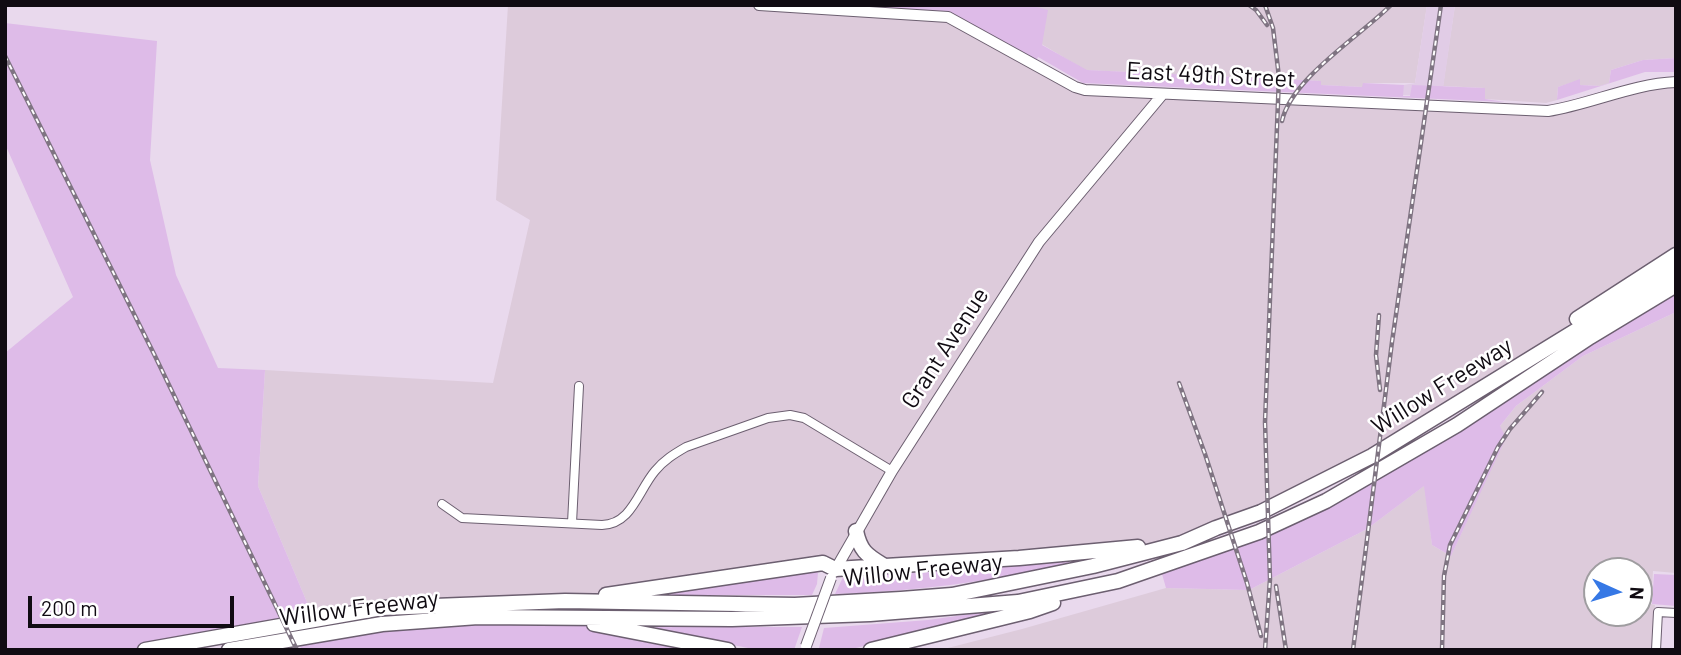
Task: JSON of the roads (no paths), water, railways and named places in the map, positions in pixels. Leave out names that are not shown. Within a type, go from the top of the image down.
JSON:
[{"type":"highway","points":[[1515,366],[1543,342],[1676,255]]},
{"type":"highway","name":"Willow Freeway","points":[[145,650],[382,608],[565,601],[795,605],[926,597],[1018,582],[1182,543],[1216,527],[1261,513],[1372,456],[1676,269]]},
{"type":"highway","name":"Willow Freeway","points":[[229,650],[382,624],[478,617],[732,619],[870,614],[1018,602],[1118,581],[1259,531],[1326,501],[1457,425],[1590,337],[1676,285]]},
{"type":"highway","points":[[1643,304],[1676,293]]},
{"type":"highway","points":[[856,531],[859,546],[865,554],[883,565]]},
{"type":"highway","points":[[565,601],[823,564],[833,573],[883,565],[1019,558],[1182,543]]},
{"type":"highway","points":[[871,650],[1030,611],[1118,581]]},
{"type":"highway","points":[[554,617],[728,650]]},
{"type":"street","name":"East 49th Street","points":[[759,5],[948,17],[1085,90],[1548,111],[1572,107],[1653,83],[1676,82]]},
{"type":"street","name":"Grant Avenue","points":[[805,648],[833,573],[856,531],[1039,242],[1161,94]]},
{"type":"street","points":[[572,523],[579,386]]},
{"type":"street","points":[[442,504],[462,518],[603,525],[621,522],[653,473],[673,454],[780,415],[804,418],[892,471]]},
{"type":"street","points":[[1656,650],[1658,612],[1676,613]]},
{"type":"railway","points":[[1249,5],[1267,25]]},
{"type":"railway","points":[[1265,5],[1273,28],[1279,77],[1265,422],[1270,579],[1265,650]]},
{"type":"railway","points":[[1282,121],[1288,105],[1312,74],[1391,5]]},
{"type":"railway","points":[[1353,650],[1392,342],[1441,5]]},
{"type":"railway","points":[[5,56],[155,356],[297,650]]},
{"type":"railway","points":[[1379,315],[1376,355],[1380,390]]},
{"type":"railway","points":[[1179,383],[1247,583],[1261,636]]},
{"type":"railway","points":[[1442,650],[1444,576],[1450,545],[1498,447],[1542,392]]},
{"type":"railway","points":[[1276,586],[1286,650]]}]
